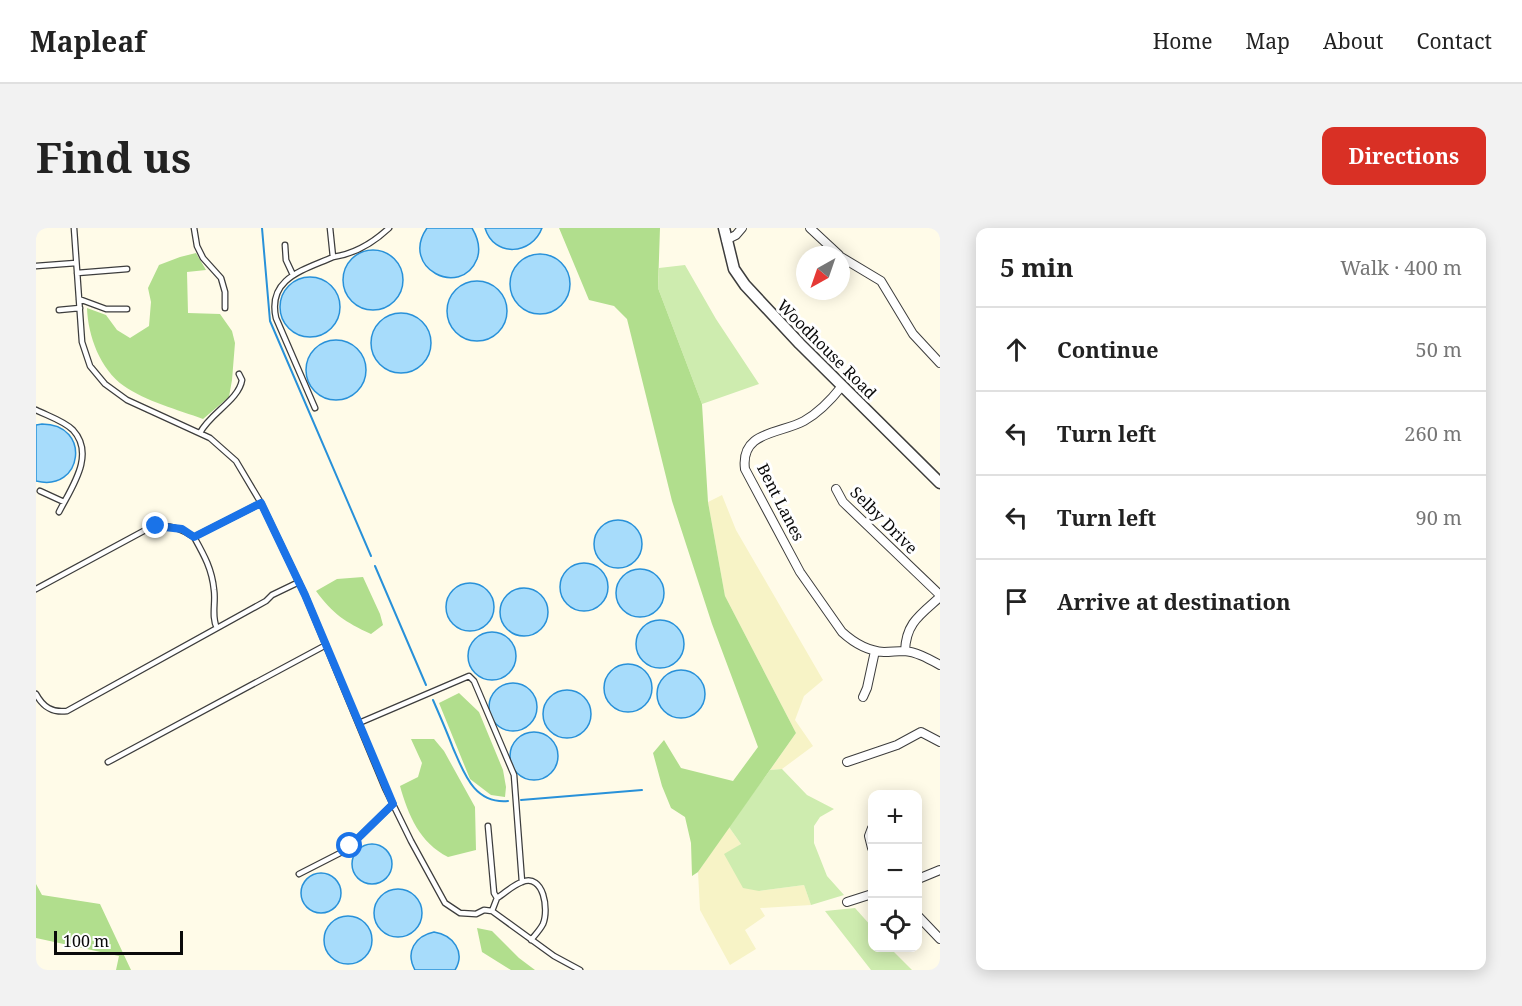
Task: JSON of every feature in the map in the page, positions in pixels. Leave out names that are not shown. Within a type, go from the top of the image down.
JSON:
[{"type":"street","name":"Woodhouse Road","points":[[724,228],[738,278],[940,483]]},
{"type":"street","points":[[726,240],[736,235],[742,228]]},
{"type":"street","points":[[810,228],[829,246]]},
{"type":"street","points":[[850,262],[881,281],[913,334],[940,363]]},
{"type":"street","name":"Bent Lanes","points":[[842,386],[831,401],[811,417],[757,439],[746,452],[745,469],[800,572],[830,616],[850,640],[875,651],[904,651],[940,665]]},
{"type":"street","name":"Selby Drive","points":[[836,489],[843,501],[940,596],[913,622],[905,638],[904,651]]},
{"type":"street","points":[[862,697],[867,688],[875,651]]},
{"type":"street","points":[[847,762],[897,745],[921,732],[940,742]]},
{"type":"street","points":[[922,877],[940,870]]},
{"type":"street","points":[[847,902],[868,896]]},
{"type":"street","points":[[922,920],[940,939]]},
{"type":"lane","points":[[74,228],[85,353],[90,366],[105,384],[127,400],[200,433],[223,448],[236,461],[261,503],[299,582],[393,804],[445,903],[460,913],[476,914],[484,910],[492,911],[554,956],[580,970]]},
{"type":"lane","points":[[194,228],[197,246],[203,258],[221,278],[225,292],[225,308]]},
{"type":"lane","points":[[330,228],[333,257]]},
{"type":"lane","points":[[315,408],[275,312],[276,298],[281,286],[293,274],[369,244],[389,228]]},
{"type":"lane","points":[[285,245],[286,260],[293,274]]},
{"type":"lane","points":[[36,266],[76,263]]},
{"type":"lane","points":[[77,273],[127,269]]},
{"type":"lane","points":[[79,298],[106,309],[127,309]]},
{"type":"lane","points":[[59,310],[80,308]]},
{"type":"lane","points":[[200,433],[204,424],[238,392],[242,381],[239,374]]},
{"type":"lane","points":[[36,410],[73,430],[82,448],[81,467],[59,512]]},
{"type":"lane","points":[[40,490],[64,502]]},
{"type":"lane","points":[[194,537],[261,503]]},
{"type":"lane","points":[[36,590],[151,527],[182,529],[194,537],[211,569],[215,592],[214,623],[217,628]]},
{"type":"lane","points":[[36,694],[48,708],[58,712],[67,711],[299,582]]},
{"type":"lane","points":[[108,762],[326,645]]},
{"type":"lane","points":[[358,723],[469,676],[474,681],[514,775],[522,882]]},
{"type":"lane","points":[[299,874],[346,850],[393,804]]},
{"type":"lane","points":[[488,826],[494,893],[497,898]]},
{"type":"lane","points":[[492,911],[497,898],[522,882],[531,881],[539,886],[544,897],[544,922],[531,940]]},
{"type":"shaded area","points":[[722,495],[736,530],[823,680],[804,696],[795,720],[813,746],[782,769],[770,770],[796,733],[725,596],[708,502]]},
{"type":"shaded area","points":[[729,827],[741,844],[725,855],[759,891],[804,885],[811,905],[760,908],[765,916],[745,930],[756,949],[730,965],[700,910],[698,872]]},
{"type":"green space","points":[[559,228],[660,228],[658,288],[702,404],[708,502],[725,596],[796,733],[698,872],[692,876],[691,843],[685,817],[671,808],[653,753],[664,740],[681,768],[733,781],[758,747],[712,624],[672,501],[627,319],[614,306],[589,300]]},
{"type":"green space","points":[[196,253],[206,270],[187,272],[188,313],[220,314],[232,331],[235,343],[229,397],[203,419],[142,396],[116,379],[108,371],[97,351],[90,330],[87,308],[106,315],[117,330],[130,338],[149,326],[151,302],[148,288],[159,265]]},
{"type":"green space","points":[[685,265],[716,319],[759,384],[702,404],[658,288],[659,268]]},
{"type":"green space","points":[[363,577],[383,625],[371,634],[340,617],[316,591],[337,579]]},
{"type":"green space","points":[[459,693],[479,712],[503,770],[505,797],[491,795],[470,779],[439,703]]},
{"type":"green space","points":[[411,739],[434,739],[444,751],[475,807],[476,850],[448,857],[430,844],[416,827],[400,786],[418,777],[422,763]]},
{"type":"green space","points":[[782,769],[807,795],[834,809],[820,817],[814,826],[814,843],[827,876],[844,895],[811,905],[804,885],[759,891],[743,888],[724,854],[741,844],[729,827],[770,770]]},
{"type":"green space","points":[[36,884],[42,895],[100,904],[131,970],[116,970],[119,956],[36,938]]},
{"type":"green space","points":[[855,908],[868,923],[868,952],[894,952],[912,970],[871,970],[825,911]]},
{"type":"green space","points":[[477,928],[492,931],[519,958],[535,970],[511,970],[482,952]]},
{"type":"water","points":[[427,228],[472,228],[479,251],[469,271],[458,277],[447,277],[436,274],[426,266],[421,255],[420,242]]},
{"type":"water","points":[[485,228],[542,228],[530,244],[513,249],[496,244]]},
{"type":"water","points":[[373,250],[390,255],[398,263],[403,280],[398,297],[390,305],[373,310],[356,305],[348,297],[343,280],[348,263],[356,255]]},
{"type":"water","points":[[540,254],[557,259],[565,267],[570,284],[565,301],[557,309],[540,314],[523,309],[515,301],[510,284],[515,267],[523,259]]},
{"type":"water","points":[[310,277],[327,282],[335,290],[340,307],[335,324],[327,332],[310,337],[293,332],[285,324],[280,307],[285,290],[293,282]]},
{"type":"water","points":[[477,281],[494,286],[502,294],[507,311],[502,328],[494,336],[477,341],[460,336],[452,328],[447,311],[452,294],[460,286]]},
{"type":"water","points":[[401,313],[418,318],[426,326],[431,343],[426,360],[418,368],[401,373],[384,368],[376,360],[371,343],[376,326],[384,318]]},
{"type":"water","points":[[336,340],[353,345],[361,353],[366,370],[361,387],[353,395],[336,400],[319,395],[311,387],[306,370],[311,353],[319,345]]},
{"type":"water","points":[[36,425],[58,427],[69,435],[74,445],[75,457],[72,468],[64,477],[52,482],[36,481]]},
{"type":"water","points":[[613,520],[623,520],[635,527],[642,539],[642,549],[635,561],[623,568],[613,568],[598,557],[594,549],[594,539],[605,524]]},
{"type":"water","points":[[579,563],[589,563],[601,570],[608,582],[608,592],[601,604],[589,611],[579,611],[564,600],[560,592],[560,582],[571,567]]},
{"type":"water","points":[[635,569],[645,569],[657,576],[664,588],[664,598],[657,610],[645,617],[635,617],[620,606],[616,598],[616,588],[627,573]]},
{"type":"water","points":[[465,583],[475,583],[487,590],[494,602],[494,612],[487,624],[475,631],[465,631],[450,620],[446,612],[446,602],[457,587]]},
{"type":"water","points":[[519,588],[529,588],[541,595],[548,607],[548,617],[541,629],[529,636],[519,636],[504,625],[500,617],[500,607],[511,592]]},
{"type":"water","points":[[655,620],[665,620],[677,627],[684,639],[684,649],[677,661],[665,668],[655,668],[640,657],[636,649],[636,639],[647,624]]},
{"type":"water","points":[[487,632],[497,632],[509,639],[516,651],[516,661],[509,673],[497,680],[487,680],[472,669],[468,661],[468,651],[479,636]]},
{"type":"water","points":[[623,664],[633,664],[645,671],[652,683],[652,693],[645,705],[633,712],[623,712],[608,701],[604,693],[604,683],[615,668]]},
{"type":"water","points":[[676,670],[686,670],[698,677],[705,689],[705,699],[698,711],[686,718],[676,718],[661,707],[657,699],[657,689],[668,674]]},
{"type":"water","points":[[508,683],[518,683],[530,690],[537,702],[537,712],[530,724],[518,731],[508,731],[493,720],[489,712],[489,702],[500,687]]},
{"type":"water","points":[[562,690],[572,690],[584,697],[591,709],[591,719],[584,731],[572,738],[562,738],[547,727],[543,719],[543,709],[554,694]]},
{"type":"water","points":[[529,732],[539,732],[551,739],[558,751],[558,761],[551,773],[539,780],[529,780],[514,769],[510,761],[510,751],[521,736]]},
{"type":"water","points":[[372,844],[386,850],[392,864],[386,878],[372,884],[358,878],[352,864],[358,850]]},
{"type":"water","points":[[321,873],[335,879],[341,893],[335,907],[321,913],[307,907],[301,893],[307,879]]},
{"type":"water","points":[[393,889],[403,889],[415,896],[422,908],[422,918],[415,930],[403,937],[393,937],[378,926],[374,918],[374,908],[385,893]]},
{"type":"water","points":[[343,916],[353,916],[365,923],[372,935],[372,945],[365,957],[353,964],[343,964],[328,953],[324,945],[324,935],[335,920]]},
{"type":"water","points":[[434,932],[447,937],[456,945],[459,957],[455,970],[415,970],[411,957],[414,946],[422,937]]},
{"type":"waterway","points":[[262,228],[270,321],[371,556]]},
{"type":"waterway","points":[[375,566],[426,685]]},
{"type":"waterway","points":[[433,700],[466,777],[487,798],[508,801]]},
{"type":"waterway","points":[[521,800],[642,790]]},
{"type":"route","points":[[156,526],[182,529],[194,537],[261,503],[305,595],[393,804],[350,846]]}]
